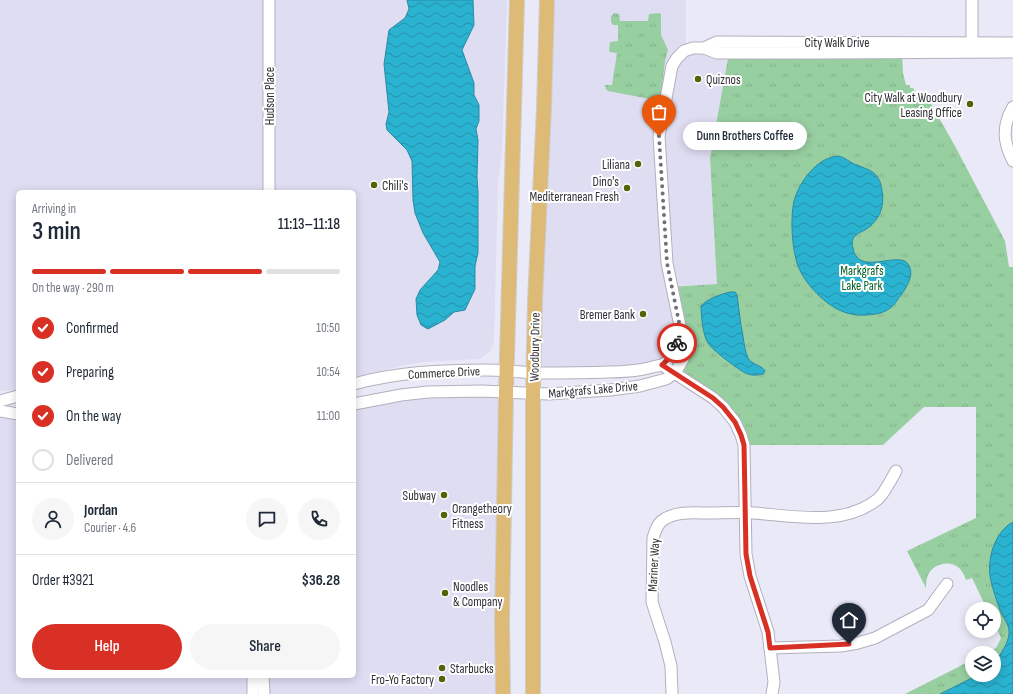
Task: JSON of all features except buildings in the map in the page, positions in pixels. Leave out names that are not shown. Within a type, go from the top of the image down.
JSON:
[{"type":"main road","name":"Woodbury Drive","points":[[503,694],[502,621],[506,371],[517,0]]},
{"type":"main road","name":"Woodbury Drive","points":[[533,694],[533,393],[535,301],[544,108],[547,0]]},
{"type":"street","name":"Hudson Place","points":[[269,0],[269,190]]},
{"type":"street","points":[[972,0],[972,47]]},
{"type":"street","name":"City Walk Drive","points":[[675,373],[683,360],[686,348],[681,332],[667,263],[659,134],[673,62],[678,56],[693,48],[704,48],[718,52],[828,53],[972,47],[1013,43]]},
{"type":"street","name":"City Walk Drive","points":[[972,47],[1013,52]]},
{"type":"street","points":[[1013,107],[1008,116],[1005,129],[1006,144],[1013,161]]},
{"type":"street","points":[[681,332],[672,354],[662,365],[713,398],[723,407],[738,428],[744,445],[746,554],[750,576],[768,632],[774,682],[772,694]]},
{"type":"street","name":"Markgrafs Lake Drive","points":[[534,372],[618,372],[639,370],[662,365]]},
{"type":"street","name":"Commerce Drive","points":[[356,383],[372,379],[441,371],[486,370],[534,372]]},
{"type":"street","name":"Markgrafs Lake Drive","points":[[533,393],[584,392],[640,386],[666,378],[675,373]]},
{"type":"street","name":"Commerce Drive","points":[[356,404],[401,394],[428,392],[465,391],[533,393]]},
{"type":"street","points":[[0,401],[16,397]]},
{"type":"street","points":[[0,411],[16,414]]},
{"type":"street","name":"Mariner Way","points":[[672,694],[671,666],[666,642],[652,602],[653,543],[656,529],[662,521],[673,515],[685,513],[746,512],[821,518],[836,516],[867,506],[880,498],[896,471]]},
{"type":"street","points":[[770,648],[841,646],[875,638],[928,610],[947,584]]},
{"type":"street","points":[[253,678],[253,694]]},
{"type":"street","points":[[263,678],[264,694]]},
{"type":"shaded area","points":[[0,0],[507,0],[502,152],[498,181],[494,341],[490,351],[483,357],[479,359],[424,362],[356,377],[356,190],[16,190],[16,390],[0,391]]},
{"type":"shaded area","points":[[547,0],[686,0],[686,50],[729,53],[710,158],[717,284],[681,331],[662,365],[534,373]]},
{"type":"shaded area","points":[[506,392],[503,694],[264,694],[263,678],[356,678],[356,404],[381,398]]},
{"type":"shaded area","points":[[0,411],[16,414],[16,678],[253,678],[253,694],[0,694]]},
{"type":"green space","points":[[614,13],[619,14],[620,21],[648,21],[649,14],[661,14],[661,35],[668,50],[665,61],[661,96],[658,99],[655,100],[608,91],[606,89],[605,85],[612,85],[617,53],[609,51],[610,42],[618,41],[618,25],[613,25],[611,22],[611,16]]},
{"type":"green space","name":"Markgrafs Lake Park","points":[[729,53],[902,53],[903,73],[906,85],[910,85],[910,88],[913,88],[917,95],[922,92],[928,102],[930,102],[955,146],[1005,241],[1009,267],[1013,267],[1013,694],[905,694],[965,664],[965,682],[1001,682],[1001,646],[997,646],[1001,638],[1001,602],[984,602],[972,578],[966,580],[964,574],[958,567],[950,564],[941,564],[930,571],[927,577],[926,588],[907,551],[976,518],[976,407],[924,407],[883,445],[744,445],[735,422],[675,373],[683,360],[671,287],[717,284],[710,158]]},
{"type":"water","points":[[407,0],[473,0],[474,25],[462,50],[474,83],[474,95],[479,105],[479,121],[476,129],[478,140],[478,253],[475,266],[475,289],[465,310],[454,312],[445,320],[428,329],[421,325],[417,315],[416,299],[420,290],[438,270],[440,262],[423,233],[415,213],[413,200],[412,161],[407,150],[387,130],[386,124],[389,112],[384,64],[389,30],[405,18],[409,9]]},
{"type":"water","points":[[838,156],[871,171],[877,176],[881,185],[883,197],[882,208],[874,222],[854,237],[852,244],[856,255],[860,260],[866,262],[902,260],[907,263],[910,268],[911,273],[909,282],[904,291],[893,306],[880,313],[857,315],[844,312],[830,305],[811,287],[801,273],[796,259],[792,225],[794,201],[800,185],[816,166],[826,159]]},
{"type":"water","points":[[735,292],[737,295],[744,344],[748,358],[764,369],[765,371],[763,374],[750,375],[745,373],[720,355],[706,340],[701,315],[701,306],[718,295]]},
{"type":"water","points":[[1013,522],[1013,694],[940,694],[965,682],[1001,682],[1001,653],[1007,641],[1009,630],[1001,612],[1001,602],[997,602],[991,581],[990,565],[996,540],[1006,527]]},
{"type":"way so far","points":[[659,136],[667,263],[681,332],[677,343]]},
{"type":"place","name":"Quiznos","points":[[698,79]]},
{"type":"place","name":"City Walk at Woodbury Leasing Office","points":[[970,104]]},
{"type":"place","name":"Dunn Brothers Coffee","points":[[659,136]]},
{"type":"place","name":"Liliana","points":[[638,164]]},
{"type":"place","name":"Chili's","points":[[374,185]]},
{"type":"place","name":"Dino's Mediterranean Fresh","points":[[627,188]]},
{"type":"place","name":"Bremer Bank","points":[[643,314]]},
{"type":"place","name":"Subway","points":[[444,495]]},
{"type":"place","name":"Orangetheory Fitness","points":[[444,515]]},
{"type":"place","name":"Noodles & Company","points":[[445,593]]},
{"type":"place","name":"Starbucks","points":[[442,668]]},
{"type":"place","name":"Fro-Yo Factory","points":[[442,679]]},
{"type":"route","points":[[677,343],[672,354],[662,365],[713,398],[730,415],[741,435],[744,445],[746,554],[750,576],[768,632],[770,648],[841,646],[849,644]]}]
